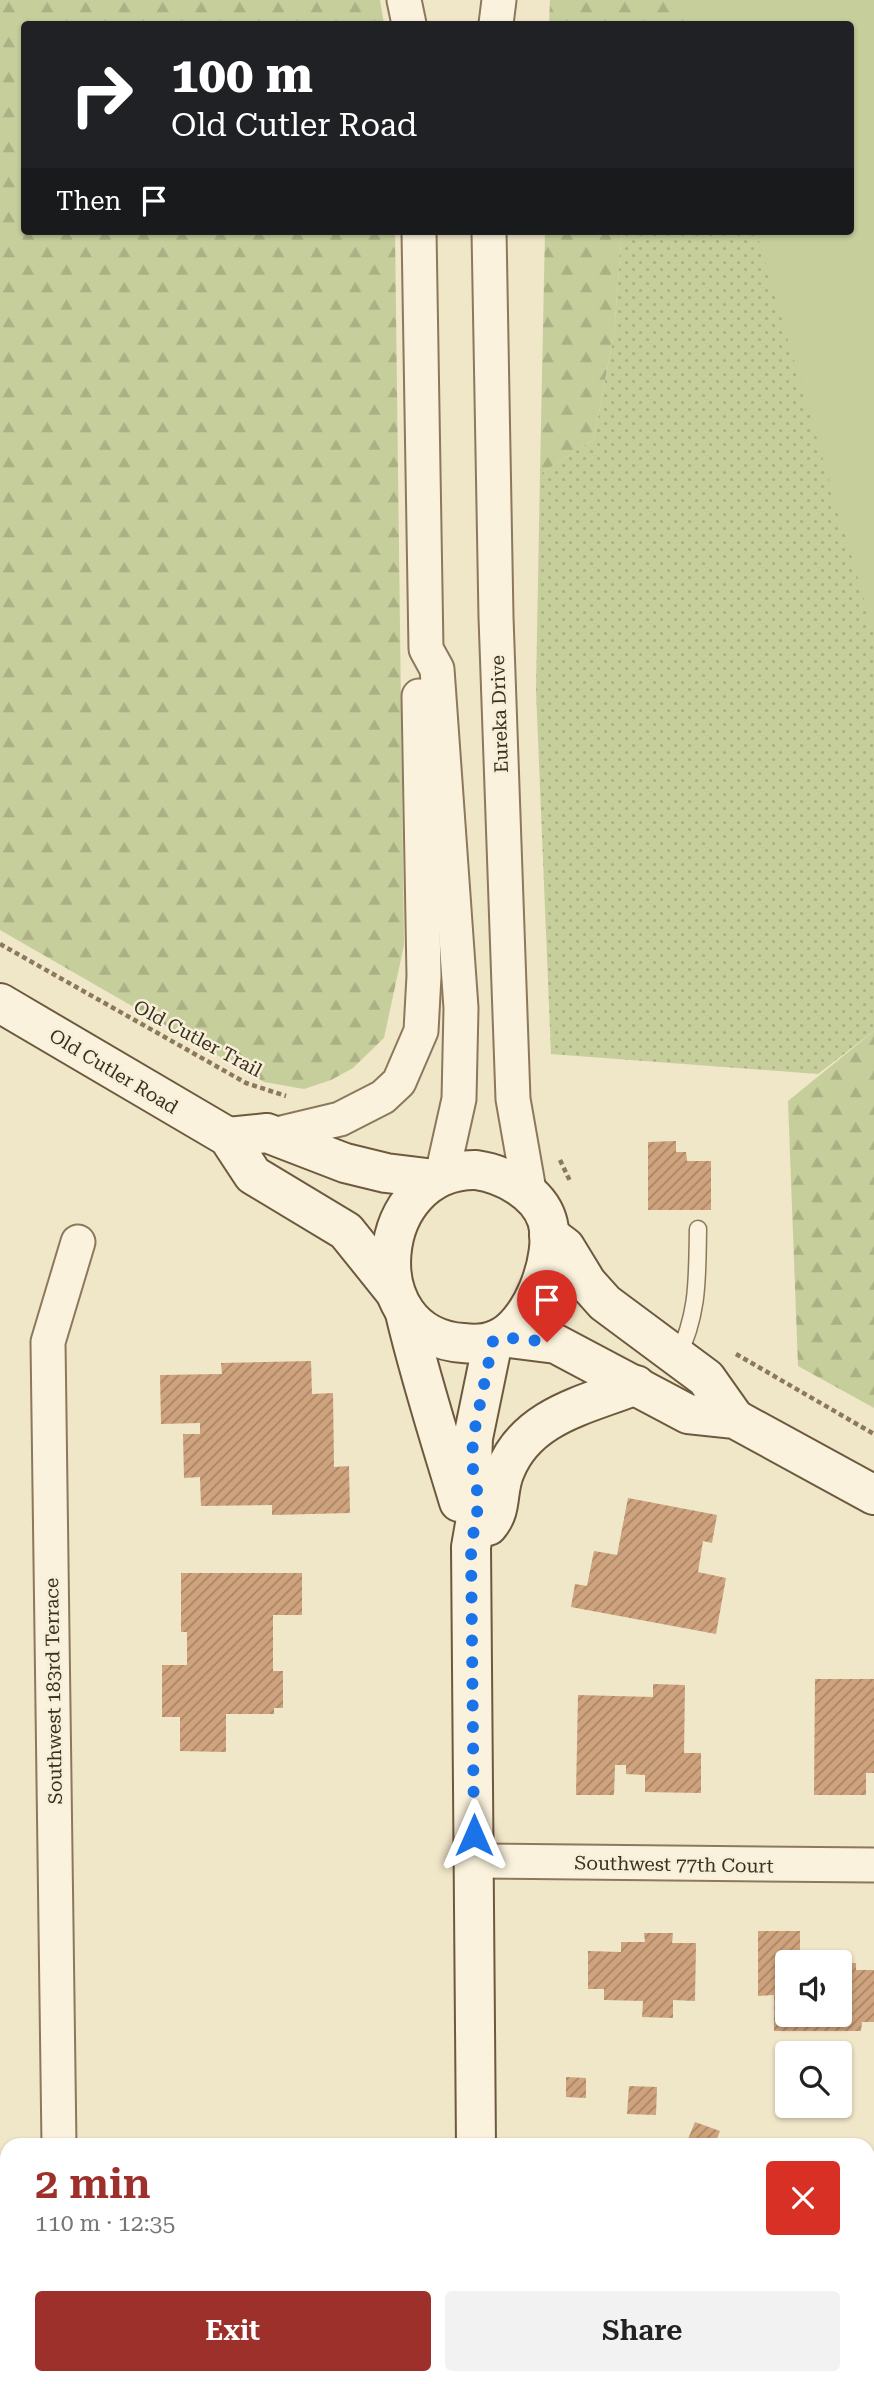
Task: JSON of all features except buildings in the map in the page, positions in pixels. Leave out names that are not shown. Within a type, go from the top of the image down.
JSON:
[{"type":"main road","name":"Old Cutler Road","points":[[0,1003],[228,1137],[253,1175],[346,1231],[400,1302]]},
{"type":"main road","points":[[228,1137],[267,1133],[345,1163],[386,1173],[438,1177],[467,1170],[486,1171],[514,1183],[530,1196],[542,1209],[549,1235],[541,1286],[521,1318],[498,1339],[473,1438],[472,1464],[479,1501],[471,1547],[476,2138]]},
{"type":"main road","points":[[438,1177],[413,1199],[401,1217],[393,1238],[400,1302],[420,1377],[446,1450],[471,1547]]},
{"type":"main road","points":[[549,1235],[565,1247],[587,1283],[606,1303],[706,1378],[736,1419]]},
{"type":"main road","points":[[400,1302],[421,1329],[442,1339],[463,1343],[498,1339],[556,1344],[688,1415],[736,1419],[874,1495]]},
{"type":"main road","points":[[471,1547],[498,1514],[499,1492],[506,1469],[536,1428],[585,1402],[636,1385]]},
{"type":"street","points":[[404,0],[408,21]]},
{"type":"street","points":[[496,21],[499,0]]},
{"type":"street","points":[[273,1135],[340,1119],[383,1097],[399,1082],[421,1031],[424,976],[418,670],[426,649],[419,235]]},
{"type":"street","name":"Eureka Drive","points":[[489,235],[496,617],[513,1099],[530,1196]]},
{"type":"street","points":[[426,649],[437,669],[461,1008],[459,1099],[438,1177]]},
{"type":"street","name":"Southwest 183rd Terrace","points":[[60,2138],[48,1342],[78,1242]]},
{"type":"street","name":"Southwest 77th Court","points":[[474,1861],[874,1865]]},
{"type":"lane","points":[[677,1358],[691,1329],[697,1287],[698,1229]]},
{"type":"path","name":"Old Cutler Trail","points":[[0,944],[246,1083],[293,1097]]},
{"type":"green space","points":[[0,0],[380,0],[384,21],[21,21],[21,235],[395,235],[404,945],[384,1038],[353,1068],[331,1080],[304,1089],[264,1082],[0,930]]},
{"type":"green space","points":[[550,0],[874,0],[853,21],[549,21]]},
{"type":"green space","points":[[688,0],[874,0],[874,633],[757,235],[854,235],[854,21],[694,21]]},
{"type":"green space","points":[[874,77],[874,1031],[818,1074],[551,1054],[536,690],[540,474],[594,439],[614,333],[622,235],[854,235],[854,205]]},
{"type":"green space","points":[[545,235],[622,235],[614,333],[594,439],[540,474]]},
{"type":"green space","points":[[874,1031],[874,1408],[798,1366],[788,1101]]},
{"type":"route","points":[[474,1835],[471,1547],[479,1501],[472,1464],[473,1438],[493,1341],[502,1337],[547,1342]]}]
